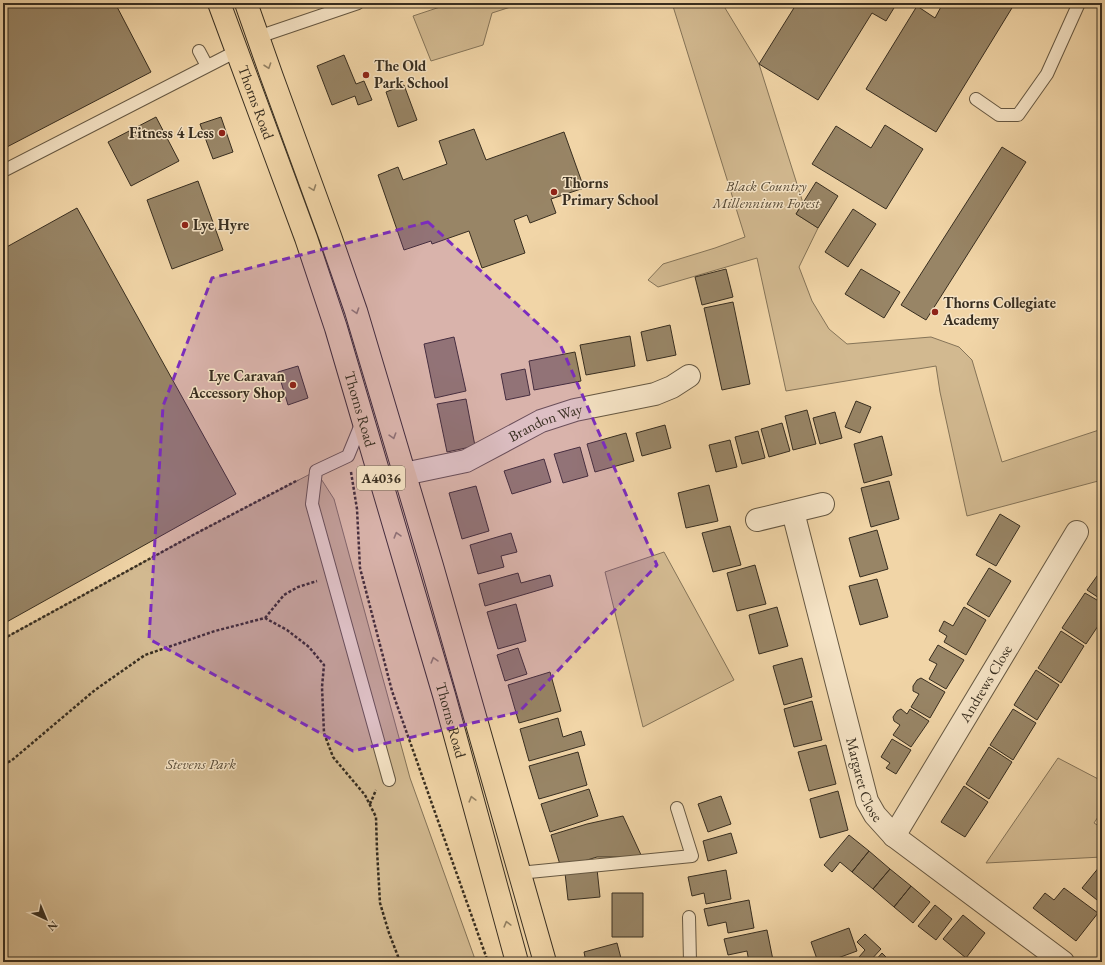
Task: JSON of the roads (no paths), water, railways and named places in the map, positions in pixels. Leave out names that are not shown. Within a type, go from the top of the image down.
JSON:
[{"type":"highway","name":"Thorns Road","points":[[219,3],[306,238],[336,328],[444,695],[517,962]]},
{"type":"highway","name":"Thorns Road","points":[[246,3],[356,311],[545,962]]},
{"type":"street","name":"Brandon Way","points":[[404,474],[466,461],[541,421],[575,410],[655,394],[672,387],[689,376]]},
{"type":"street","points":[[757,520],[823,504]]},
{"type":"street","name":"Margaret Close","points":[[793,512],[867,801],[875,815],[894,836],[1063,962]]},
{"type":"street","name":"Andrews Close","points":[[894,836],[1077,532]]},
{"type":"lane","points":[[258,37],[358,3]]},
{"type":"lane","points":[[976,99],[999,115],[1018,115],[1047,74],[1079,3]]},
{"type":"lane","points":[[199,51],[207,66]]},
{"type":"lane","points":[[3,171],[237,51]]},
{"type":"lane","points":[[364,420],[348,456],[316,471],[312,504],[389,780]]},
{"type":"lane","points":[[519,872],[692,856],[677,808]]},
{"type":"lane","points":[[689,917],[690,962]]},
{"type":"place","name":"The Old Park School","points":[[366,75]]},
{"type":"place","name":"Fitness 4 Less","points":[[222,133]]},
{"type":"place","name":"Thorns Primary School","points":[[554,192]]},
{"type":"place","name":"Lye Hyre","points":[[185,225]]},
{"type":"place","name":"Thorns Collegiate Academy","points":[[935,312]]},
{"type":"place","name":"Lye Caravan Accessory Shop","points":[[293,385]]},
{"type":"park label","name":"Black Country Millennium Forest","points":[[766,194]]},
{"type":"park label","name":"Stevens Park","points":[[201,764]]}]
